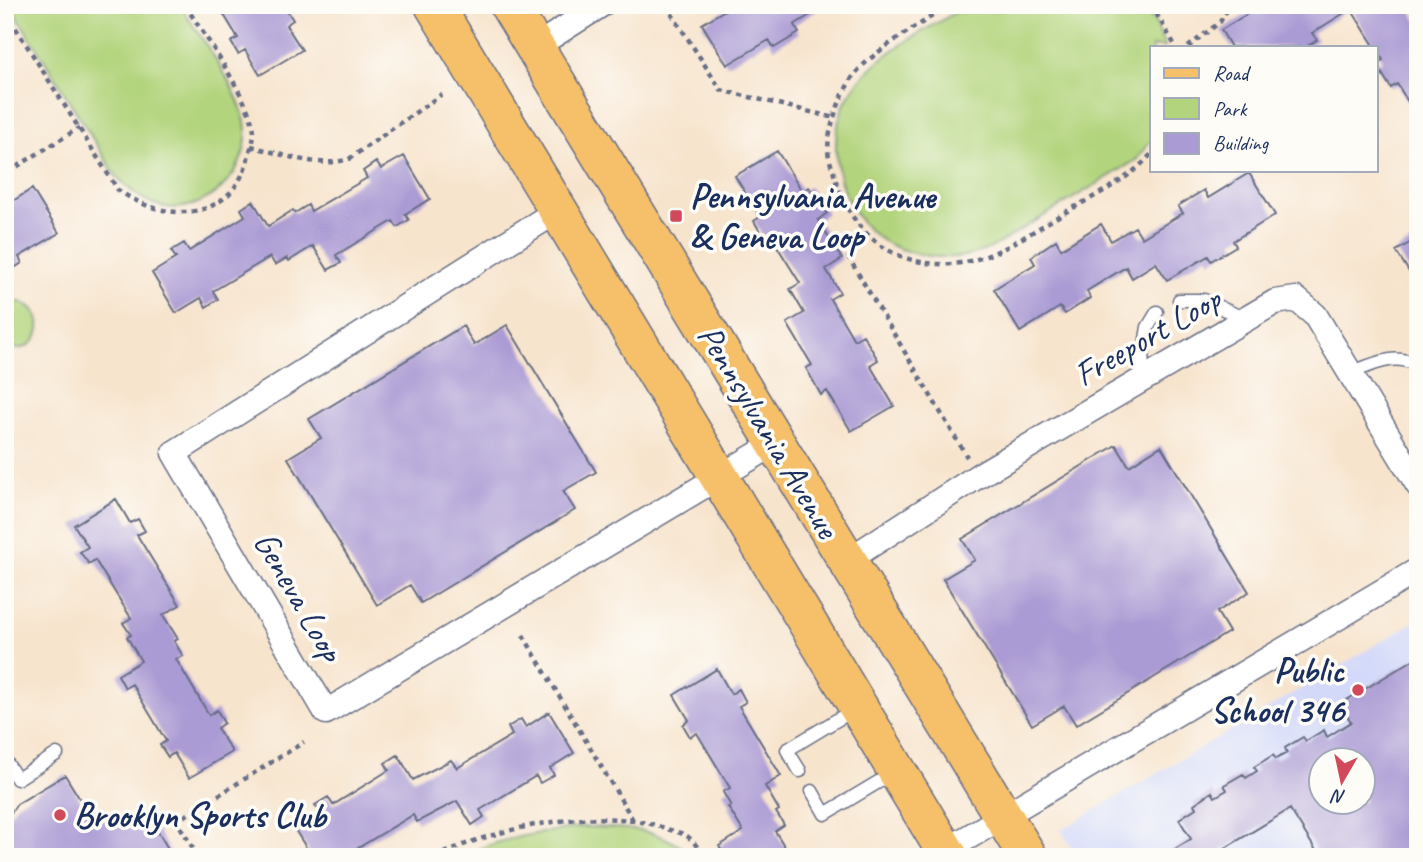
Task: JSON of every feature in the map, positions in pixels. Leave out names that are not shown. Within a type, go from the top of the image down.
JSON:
[{"type":"main road","name":"Pennsylvania Avenue","points":[[434,5],[947,854]]},
{"type":"main road","name":"Pennsylvania Avenue","points":[[509,5],[1028,857]]},
{"type":"street","points":[[535,47],[601,5]]},
{"type":"street","name":"Geneva Loop","points":[[557,211],[174,453],[326,712],[776,443]]},
{"type":"street","name":"Freeport Loop","points":[[848,560],[978,476],[1245,319],[1275,302],[1296,299],[1315,315],[1418,485]]},
{"type":"street","points":[[947,854],[1003,816],[1418,570]]},
{"type":"lane","points":[[1179,300],[1204,300],[1245,319]]},
{"type":"lane","points":[[1139,382],[1147,327],[1157,312]]},
{"type":"lane","points":[[1350,373],[1389,359],[1402,359],[1418,366]]},
{"type":"lane","points":[[800,771],[787,750],[858,707]]},
{"type":"lane","points":[[5,760],[17,779],[57,754]]},
{"type":"lane","points":[[811,791],[825,814],[897,771]]},
{"type":"path","points":[[5,11],[118,190],[132,200],[155,209],[183,214],[217,205],[232,190],[245,174],[254,133],[248,107],[185,5]]},
{"type":"path","points":[[666,5],[721,90],[835,118]]},
{"type":"path","points":[[949,5],[868,61],[841,97],[828,150],[836,184],[848,211],[865,234],[887,249],[906,257],[938,264],[970,262],[994,254],[1125,178],[1150,155]]},
{"type":"path","points":[[1151,5],[1175,46]]},
{"type":"path","points":[[1189,46],[1220,22],[1230,5]]},
{"type":"path","points":[[251,146],[320,163],[335,163],[349,159],[442,94]]},
{"type":"path","points":[[5,156],[13,169],[79,128]]},
{"type":"path","points":[[865,234],[846,253],[978,476]]},
{"type":"path","points":[[523,635],[633,821]]},
{"type":"path","points":[[198,857],[177,821],[304,742]]},
{"type":"path","points":[[435,857],[488,837],[567,819],[647,821],[688,837],[705,857]]},
{"type":"shaded area","name":"Public School 346","points":[[1418,620],[1418,857],[1077,857],[1061,830]]},
{"type":"green space","points":[[10,5],[180,5],[226,77],[241,107],[245,122],[246,140],[242,157],[223,186],[194,205],[177,208],[160,206],[136,194],[116,176]]},
{"type":"green space","points":[[968,5],[1141,5],[1155,22],[1165,46],[1150,46],[1150,142],[1136,160],[991,248],[955,257],[922,255],[901,249],[882,240],[854,211],[839,174],[836,153],[841,113],[849,95],[872,67],[902,44]]},
{"type":"green space","points":[[16,301],[36,313],[39,322],[35,339],[28,346],[18,349],[5,347],[5,303]]},
{"type":"green space","points":[[581,827],[626,829],[654,834],[668,839],[693,857],[460,857],[504,841]]},
{"type":"building","points":[[218,5],[274,5],[278,11],[285,7],[293,20],[286,25],[302,50],[260,75],[245,50],[238,54],[231,42],[238,38]]},
{"type":"building","points":[[733,5],[826,5],[794,25],[799,33],[774,48],[769,40],[727,65],[702,24]]},
{"type":"building","points":[[1262,5],[1408,5],[1418,22],[1418,118],[1397,84],[1391,88],[1378,67],[1378,63],[1383,60],[1378,46],[1374,46],[1351,9],[1312,33],[1317,40],[1308,46],[1230,46],[1221,30]]},
{"type":"building","points":[[777,151],[802,191],[809,187],[827,213],[818,220],[842,259],[826,269],[840,293],[830,299],[854,340],[863,335],[878,360],[870,365],[894,406],[851,431],[827,391],[821,395],[806,368],[812,365],[787,323],[804,313],[790,289],[800,283],[775,243],[769,247],[754,221],[760,217],[735,176]]},
{"type":"building","points":[[404,156],[430,199],[405,214],[409,220],[397,227],[393,221],[336,255],[341,263],[328,270],[313,246],[289,261],[287,258],[275,265],[270,257],[213,291],[218,299],[206,307],[201,298],[176,313],[152,273],[176,258],[171,251],[184,243],[189,251],[245,216],[241,209],[253,201],[268,226],[293,210],[295,213],[308,205],[311,211],[367,178],[363,171],[376,162],[381,169]]},
{"type":"building","points":[[1249,173],[1275,215],[1233,241],[1236,246],[1211,261],[1208,256],[1167,280],[1156,263],[1132,278],[1126,267],[1087,291],[1090,298],[1065,314],[1060,307],[1020,332],[994,289],[1035,264],[1031,257],[1056,240],[1061,249],[1101,224],[1111,241],[1135,227],[1142,238],[1183,213],[1178,206],[1204,190],[1208,198]]},
{"type":"building","points":[[32,189],[59,233],[19,257],[22,263],[5,274],[5,206]]},
{"type":"building","points":[[1418,238],[1418,286],[1396,251]]},
{"type":"building","points":[[507,325],[596,472],[563,491],[575,510],[421,603],[410,585],[377,605],[288,458],[321,438],[309,419],[463,326],[474,345]]},
{"type":"building","points":[[1116,445],[1129,466],[1161,446],[1249,592],[1217,612],[1229,632],[1076,725],[1064,706],[1032,725],[943,579],[975,560],[962,539]]},
{"type":"building","points":[[116,499],[130,523],[138,519],[145,531],[137,535],[180,605],[163,615],[178,639],[174,641],[183,656],[176,659],[209,715],[217,710],[224,723],[217,728],[232,752],[189,778],[174,753],[168,757],[160,745],[166,741],[132,684],[125,688],[118,675],[141,661],[127,637],[131,635],[123,623],[131,618],[95,560],[89,564],[80,552],[88,547],[74,525]]},
{"type":"building","name":"Public School 346","points":[[1418,657],[1418,857],[1320,857],[1290,809],[1217,853],[1220,857],[1162,857],[1191,839],[1179,819],[1196,808],[1194,804],[1212,792],[1215,797],[1227,790],[1224,785],[1243,774],[1246,778],[1257,771],[1254,767],[1273,755],[1276,759],[1287,753],[1285,748],[1303,737],[1306,741],[1324,730],[1327,737],[1351,722],[1340,704]]},
{"type":"building","points":[[717,669],[731,694],[739,689],[746,702],[739,706],[781,776],[765,786],[784,825],[775,831],[791,857],[725,857],[719,846],[743,831],[728,807],[731,806],[723,792],[730,788],[697,733],[690,737],[683,725],[689,720],[674,695]]},
{"type":"building","points":[[549,712],[574,753],[550,768],[554,775],[540,783],[536,776],[480,810],[484,817],[472,825],[457,801],[417,822],[413,815],[358,848],[362,854],[358,857],[312,857],[294,828],[320,812],[315,805],[328,797],[333,805],[389,770],[385,763],[398,755],[413,780],[451,760],[457,768],[512,735],[508,727],[521,719],[526,727]]},
{"type":"building","name":"Brooklyn Sports Club","points":[[65,775],[86,809],[154,825],[173,857],[5,857],[5,821],[17,804]]},
{"type":"place","name":"Pennsylvania Avenue & Geneva Loop","points":[[676,216]]},
{"type":"place","name":"Public School 346","points":[[1358,690]]},
{"type":"place","name":"Brooklyn Sports Club","points":[[60,815]]}]
